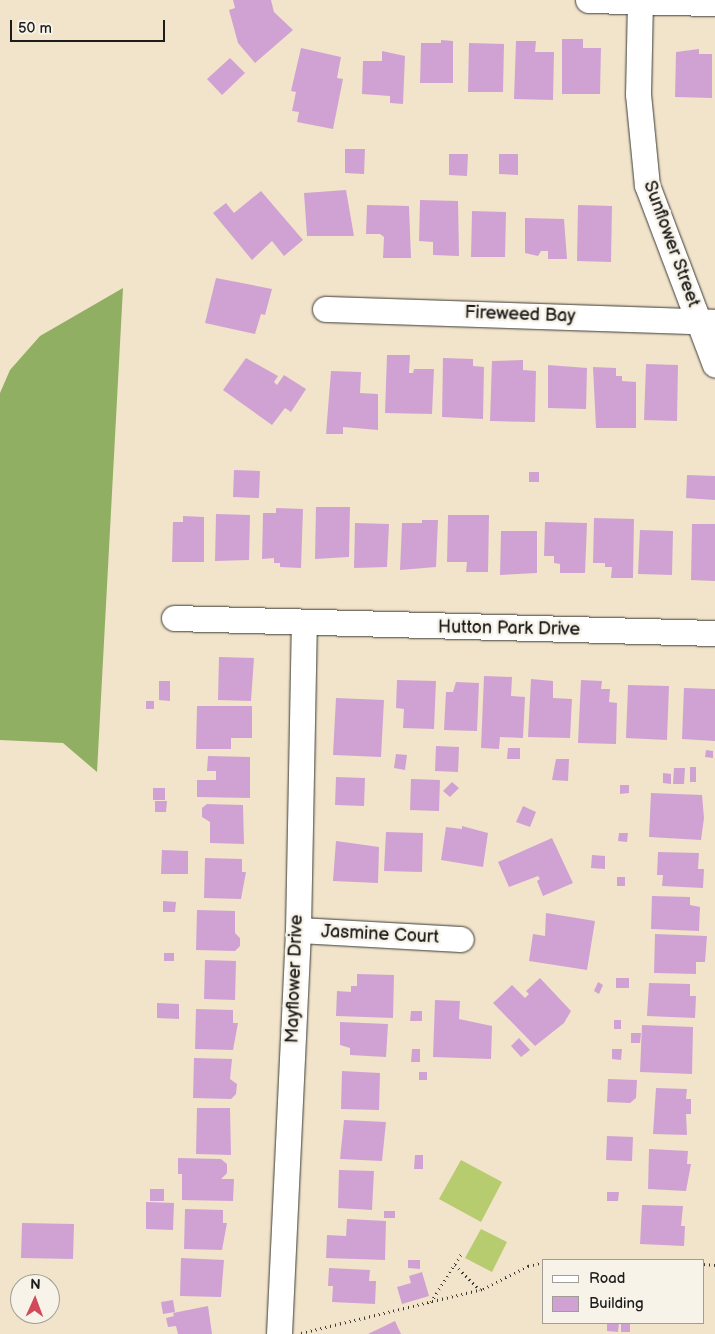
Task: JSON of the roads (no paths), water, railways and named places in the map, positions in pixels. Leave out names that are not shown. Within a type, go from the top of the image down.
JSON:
[{"type":"street","points":[[588,0],[715,3]]},
{"type":"street","name":"Sunflower Street","points":[[640,1],[638,94],[647,185],[707,322],[715,365]]},
{"type":"street","name":"Fireweed Bay","points":[[325,309],[707,322]]},
{"type":"street","name":"Hutton Park Drive","points":[[174,618],[304,624],[715,633]]},
{"type":"street","name":"Mayflower Drive","points":[[279,1334],[298,930],[304,624]]},
{"type":"street","name":"Jasmine Court","points":[[298,930],[461,939]]}]
